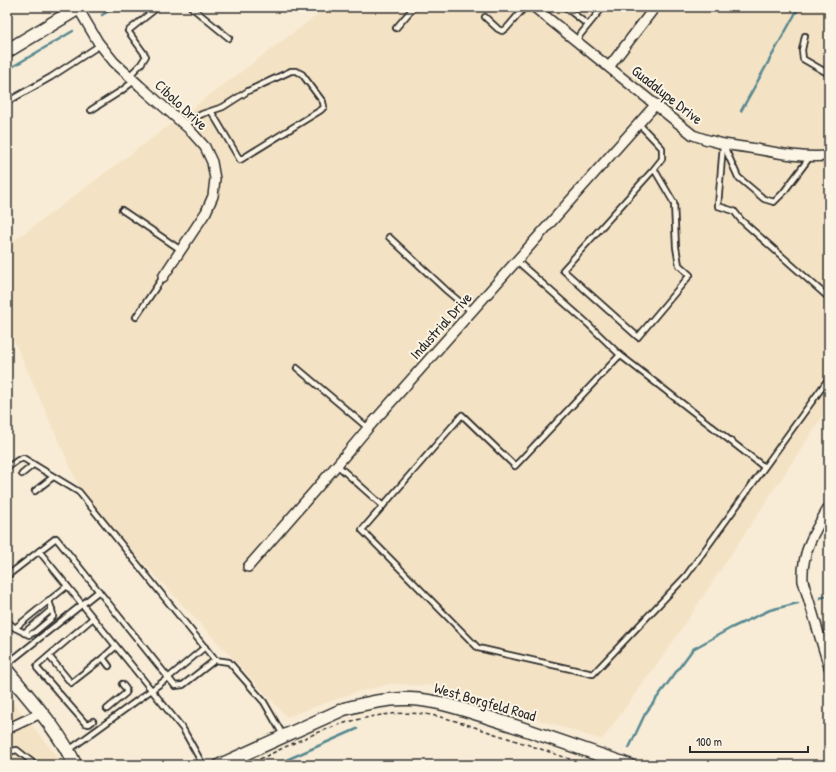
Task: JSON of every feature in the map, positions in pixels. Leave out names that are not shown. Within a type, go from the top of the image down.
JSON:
[{"type":"main road","points":[[8,49],[79,8]]},
{"type":"main road","points":[[7,671],[57,733],[75,765]]},
{"type":"street","name":"Guadalupe Drive","points":[[534,7],[693,135],[723,145],[750,148],[788,156],[829,156]]},
{"type":"street","points":[[609,66],[655,7]]},
{"type":"street","name":"Cibolo Drive","points":[[79,8],[89,29],[114,62],[184,124],[205,148],[212,162],[215,179],[213,196],[206,212],[163,277]]},
{"type":"street","name":"Industrial Drive","points":[[248,567],[368,428],[656,104]]},
{"type":"street","points":[[829,507],[810,540],[803,566],[803,581],[829,667]]},
{"type":"street","name":"West Borgfeld Road","points":[[220,765],[344,709],[360,704],[378,701],[410,699],[459,708],[514,725],[629,765]]},
{"type":"street","points":[[7,728],[41,713]]},
{"type":"lane","points":[[91,110],[121,91],[141,64],[146,56],[128,30],[158,7]]},
{"type":"lane","points":[[191,7],[229,38]]},
{"type":"lane","points":[[396,28],[414,7]]},
{"type":"lane","points":[[484,17],[502,31],[506,29],[526,7]]},
{"type":"lane","points":[[565,7],[588,25]]},
{"type":"lane","points":[[576,40],[603,7]]},
{"type":"lane","points":[[805,36],[802,50],[804,59],[829,74]]},
{"type":"lane","points":[[7,102],[51,77],[100,45]]},
{"type":"lane","points":[[184,124],[202,114],[211,111],[223,107],[248,91],[290,71],[296,71],[302,74],[323,102],[324,107],[278,138],[240,160],[211,111]]},
{"type":"lane","points":[[639,124],[662,148],[662,158],[654,169],[563,270],[638,337],[690,275],[679,265],[676,247],[674,203],[654,169]]},
{"type":"lane","points":[[723,145],[738,177],[764,199],[774,202],[783,193],[810,157]]},
{"type":"lane","points":[[723,145],[718,206],[734,211],[741,220],[829,298]]},
{"type":"lane","points":[[122,210],[181,250]]},
{"type":"lane","points":[[389,237],[472,312]]},
{"type":"lane","points":[[517,261],[587,323],[620,355],[764,468]]},
{"type":"lane","points":[[136,317],[163,277]]},
{"type":"lane","points":[[620,355],[515,466],[462,415],[362,530],[478,648],[593,674],[686,576],[829,378]]},
{"type":"lane","points":[[297,368],[368,428]]},
{"type":"lane","points":[[7,468],[23,458],[79,492],[215,660],[229,662],[264,702],[284,736]]},
{"type":"lane","points":[[22,474],[33,465]]},
{"type":"lane","points":[[337,465],[383,506]]},
{"type":"lane","points":[[35,491],[53,476]]},
{"type":"lane","points":[[7,576],[56,538],[175,686],[184,685],[215,660]]},
{"type":"lane","points":[[39,551],[183,729],[203,765]]},
{"type":"lane","points":[[15,628],[67,586]]},
{"type":"lane","points":[[7,664],[99,591]]},
{"type":"lane","points":[[7,621],[15,628],[29,635],[35,632],[53,617],[49,600]]},
{"type":"lane","points":[[93,618],[37,666],[37,668],[85,723],[89,724],[93,721]]},
{"type":"lane","points":[[49,656],[71,683],[116,646]]},
{"type":"lane","points":[[68,751],[168,678],[205,647]]},
{"type":"lane","points":[[102,658],[109,666]]},
{"type":"lane","points":[[107,709],[126,693],[126,689],[122,684]]},
{"type":"lane","points":[[7,752],[17,750],[32,762]]},
{"type":"path","points":[[247,765],[324,730],[356,720],[380,715],[403,714],[431,715],[460,722],[587,765]]},
{"type":"shaded area","points":[[328,7],[829,7],[829,407],[672,643],[602,740],[433,686],[391,684],[356,692],[287,717],[85,500],[7,325],[7,246]]},
{"type":"shaded area","points":[[7,695],[59,759],[61,765],[7,765]]},
{"type":"waterway","points":[[102,15],[115,7]]},
{"type":"waterway","points":[[741,111],[799,7]]},
{"type":"waterway","points":[[7,70],[73,31]]},
{"type":"waterway","points":[[820,598],[829,595]]},
{"type":"waterway","points":[[629,748],[645,714],[693,649],[731,628],[770,610],[798,603]]},
{"type":"waterway","points":[[275,765],[357,729]]}]
